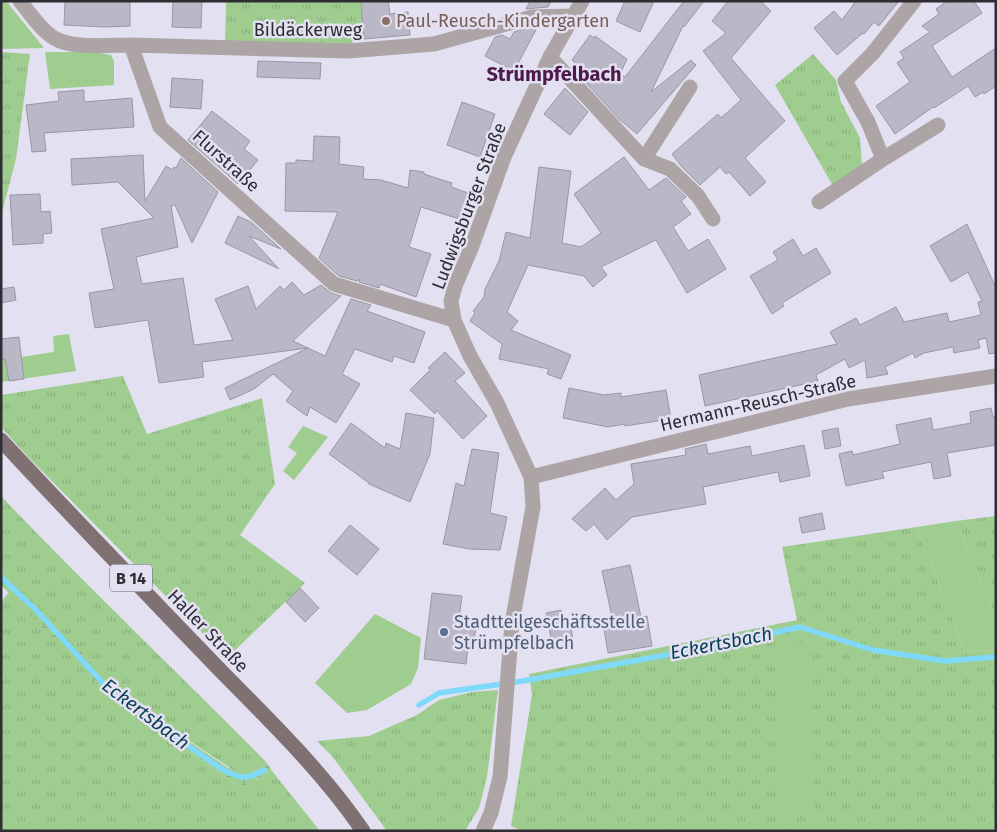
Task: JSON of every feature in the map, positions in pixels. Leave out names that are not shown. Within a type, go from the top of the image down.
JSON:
[{"type":"main road","name":"Haller Straße","points":[[1,440],[128,575],[263,714],[336,794],[363,831]]},
{"type":"street","points":[[20,1],[40,26],[54,38],[67,43],[130,45]]},
{"type":"street","name":"Ludwigsburger Straße","points":[[483,831],[491,813],[500,777],[512,623],[533,507],[531,478],[497,403],[470,356],[454,320],[451,301],[504,157],[550,57],[582,1]]},
{"type":"street","points":[[883,159],[868,122],[845,81],[873,53],[914,1]]},
{"type":"street","name":"Bildäckerweg","points":[[130,45],[348,51],[434,44],[532,17],[572,16]]},
{"type":"street","name":"Flurstraße","points":[[130,45],[160,127],[334,284],[454,320]]},
{"type":"street","points":[[550,57],[644,159],[670,169],[698,196],[713,219]]},
{"type":"street","points":[[644,159],[690,88]]},
{"type":"street","points":[[819,202],[938,125]]},
{"type":"street","name":"Hermann-Reusch-Straße","points":[[531,478],[848,399],[996,376]]},
{"type":"green space","points":[[1,1],[6,1],[44,48],[1,49]]},
{"type":"green space","points":[[226,1],[361,1],[364,39],[343,45],[225,44]]},
{"type":"green space","points":[[1,52],[30,54],[16,159],[1,216]]},
{"type":"green space","points":[[45,52],[95,52],[111,55],[114,61],[114,85],[50,89]]},
{"type":"green space","points":[[813,54],[836,80],[841,102],[860,138],[862,165],[833,186],[775,85]]},
{"type":"green space","points":[[69,334],[76,371],[1,382],[1,360],[54,352],[53,336]]},
{"type":"green space","points":[[123,376],[147,434],[262,398],[275,484],[240,535],[305,583],[227,658],[28,457],[1,427],[1,395]]},
{"type":"green space","points":[[303,426],[328,437],[294,480],[283,471],[297,453],[288,447]]},
{"type":"green space","points":[[1,496],[267,763],[250,773],[239,774],[118,693],[1,572]]},
{"type":"green space","points":[[996,516],[996,618],[956,521]]},
{"type":"green space","points":[[956,521],[996,618],[996,650],[965,652],[917,527]]},
{"type":"green space","points":[[917,527],[965,652],[996,650],[996,831],[522,831],[511,826],[532,694],[529,674],[797,620],[782,547]]},
{"type":"green space","points":[[1,572],[47,614],[118,693],[228,768],[250,773],[267,763],[272,771],[244,786],[232,782],[111,698],[1,585]]},
{"type":"green space","points":[[9,592],[111,698],[232,782],[244,786],[272,771],[320,831],[1,831],[1,602]]},
{"type":"green space","points":[[375,614],[421,638],[418,668],[411,684],[367,710],[347,713],[315,683]]},
{"type":"green space","points":[[812,641],[814,809],[781,810],[774,647]]},
{"type":"green space","points":[[498,690],[487,777],[479,808],[465,831],[387,831],[332,756],[317,741],[369,736],[417,715],[439,700],[472,692]]},
{"type":"building","points":[[65,1],[130,1],[130,26],[64,25]]},
{"type":"building","points":[[173,1],[202,1],[201,28],[172,27]]},
{"type":"building","points":[[361,1],[388,1],[390,14],[408,12],[410,35],[364,39]]},
{"type":"building","points":[[530,1],[551,1],[548,7],[526,9]]},
{"type":"building","points":[[625,1],[654,1],[640,32],[616,21]]},
{"type":"building","points":[[684,1],[704,1],[683,26],[651,92],[691,60],[696,65],[637,134],[619,119],[577,73],[579,70],[573,66],[575,63],[572,60],[590,35],[594,38],[595,36],[627,59],[620,74],[625,77]]},
{"type":"building","points":[[728,1],[760,1],[771,11],[731,58],[785,121],[745,158],[766,182],[750,196],[729,172],[726,174],[720,167],[700,185],[672,154],[718,114],[721,118],[741,100],[703,51],[726,33],[712,21]]},
{"type":"building","points":[[856,1],[899,1],[879,26],[874,22],[864,34],[837,55],[814,28],[834,11],[842,20]]},
{"type":"building","points":[[947,1],[974,1],[982,13],[932,46],[952,77],[996,48],[996,86],[984,94],[983,92],[975,97],[968,86],[933,107],[895,134],[876,106],[910,82],[897,63],[904,58],[900,52],[930,32],[922,26],[939,14],[936,9]]},
{"type":"building","points":[[538,26],[514,71],[485,56],[495,37],[502,35],[510,39],[514,32]]},
{"type":"building","points":[[258,61],[321,63],[320,79],[257,77]]},
{"type":"building","points":[[172,78],[203,80],[201,109],[170,107]]},
{"type":"building","points":[[565,88],[588,112],[570,135],[544,114]]},
{"type":"building","points":[[84,90],[84,102],[132,98],[134,127],[44,133],[46,151],[32,152],[26,105],[59,101],[58,92]]},
{"type":"building","points":[[462,102],[495,114],[480,157],[447,145]]},
{"type":"building","points":[[212,111],[250,141],[244,149],[258,160],[238,184],[188,140]]},
{"type":"building","points":[[314,136],[340,137],[339,164],[364,167],[363,179],[381,180],[408,188],[410,170],[424,172],[424,174],[452,183],[451,187],[477,196],[469,222],[421,207],[409,247],[431,254],[416,297],[380,284],[379,288],[359,282],[360,279],[357,281],[339,276],[319,258],[338,212],[285,211],[286,163],[296,163],[296,160],[313,161]]},
{"type":"building","points":[[143,155],[145,201],[166,166],[173,170],[181,158],[218,192],[192,243],[175,205],[171,206],[178,247],[136,257],[142,284],[183,278],[194,345],[233,340],[215,299],[248,286],[256,309],[280,286],[284,290],[292,282],[304,295],[321,285],[331,293],[341,296],[293,341],[308,348],[202,362],[204,377],[159,383],[148,320],[95,328],[89,293],[114,289],[101,229],[154,218],[118,182],[72,185],[71,159]]},
{"type":"building","points":[[624,157],[649,190],[666,178],[686,197],[681,201],[691,214],[673,227],[688,251],[708,239],[726,269],[687,293],[656,240],[601,267],[607,275],[593,287],[584,276],[528,265],[507,312],[518,321],[511,330],[571,355],[561,379],[547,374],[549,369],[499,359],[502,344],[470,321],[475,313],[473,311],[484,297],[485,289],[499,261],[506,232],[530,238],[539,167],[571,171],[562,243],[581,247],[601,233],[574,194]]},
{"type":"building","points":[[40,194],[41,212],[50,211],[52,233],[43,234],[43,243],[13,245],[10,195]]},
{"type":"building","points":[[238,216],[251,222],[281,249],[249,236],[279,269],[225,243]]},
{"type":"building","points":[[967,224],[996,288],[996,353],[989,354],[986,338],[978,340],[980,348],[954,353],[953,347],[924,353],[915,358],[913,353],[885,367],[888,374],[867,378],[865,360],[849,368],[845,359],[816,375],[818,381],[705,406],[699,375],[837,344],[830,332],[856,318],[860,325],[896,307],[904,322],[947,313],[949,322],[981,315],[978,302],[982,301],[968,272],[951,282],[930,246]]},
{"type":"building","points":[[793,239],[803,256],[816,248],[831,273],[782,303],[784,306],[772,314],[750,276],[778,260],[773,252]]},
{"type":"building","points":[[14,287],[16,300],[1,303],[1,289]]},
{"type":"building","points":[[351,299],[371,305],[367,311],[425,332],[414,363],[394,356],[392,362],[355,349],[342,374],[360,384],[336,423],[310,407],[307,416],[286,401],[293,391],[273,374],[254,389],[230,400],[225,388],[308,348],[325,356]]},
{"type":"building","points":[[19,337],[24,379],[9,381],[5,359],[1,360],[1,339]]},
{"type":"building","points":[[445,352],[465,373],[455,381],[487,416],[463,439],[436,410],[435,414],[410,390],[431,369],[428,368]]},
{"type":"building","points":[[569,388],[604,395],[621,393],[621,397],[666,390],[671,419],[608,427],[563,418]]},
{"type":"building","points":[[991,408],[993,417],[996,417],[996,445],[947,453],[951,476],[934,479],[931,462],[882,472],[884,478],[846,486],[839,454],[852,451],[853,455],[900,444],[896,425],[931,418],[933,430],[971,423],[970,412]]},
{"type":"building","points":[[406,413],[434,418],[430,454],[410,502],[369,484],[329,454],[351,423],[385,448],[386,443],[400,449]]},
{"type":"building","points":[[838,428],[841,446],[825,449],[822,431]]},
{"type":"building","points":[[706,444],[708,454],[750,446],[752,456],[804,445],[810,476],[780,482],[778,472],[703,487],[706,504],[632,517],[607,540],[594,524],[586,531],[572,519],[605,488],[616,500],[634,484],[631,464],[686,455],[685,449]]},
{"type":"building","points":[[472,449],[499,453],[490,513],[507,517],[500,550],[469,549],[443,544],[456,483],[464,486]]},
{"type":"building","points":[[822,513],[825,529],[802,533],[799,518]]},
{"type":"building","points":[[350,525],[379,549],[357,575],[328,551]]},
{"type":"building","points":[[630,565],[641,617],[647,616],[652,646],[608,653],[603,623],[613,621],[602,571]]},
{"type":"building","points":[[300,588],[319,608],[305,622],[286,602]]},
{"type":"building","points":[[432,593],[462,596],[459,619],[477,621],[474,640],[469,639],[466,664],[424,659]]},
{"type":"building","points":[[561,610],[564,625],[570,623],[573,639],[552,643],[546,613]]},
{"type":"waterway","name":"Eckertsbach","points":[[1,577],[37,611],[113,694],[223,770],[240,777],[248,777],[264,770]]},
{"type":"waterway","name":"Eckertsbach","points":[[419,705],[439,693],[523,681],[694,650],[800,627],[873,650],[945,661],[996,657]]},
{"type":"place","name":"Paul-Reusch-Kindergarten","points":[[386,21]]},
{"type":"place","name":"Stadtteilgeschäftsstelle Strümpfelbach","points":[[444,632]]},
{"type":"district","name":"Strümpfelbach","points":[[554,74]]}]
